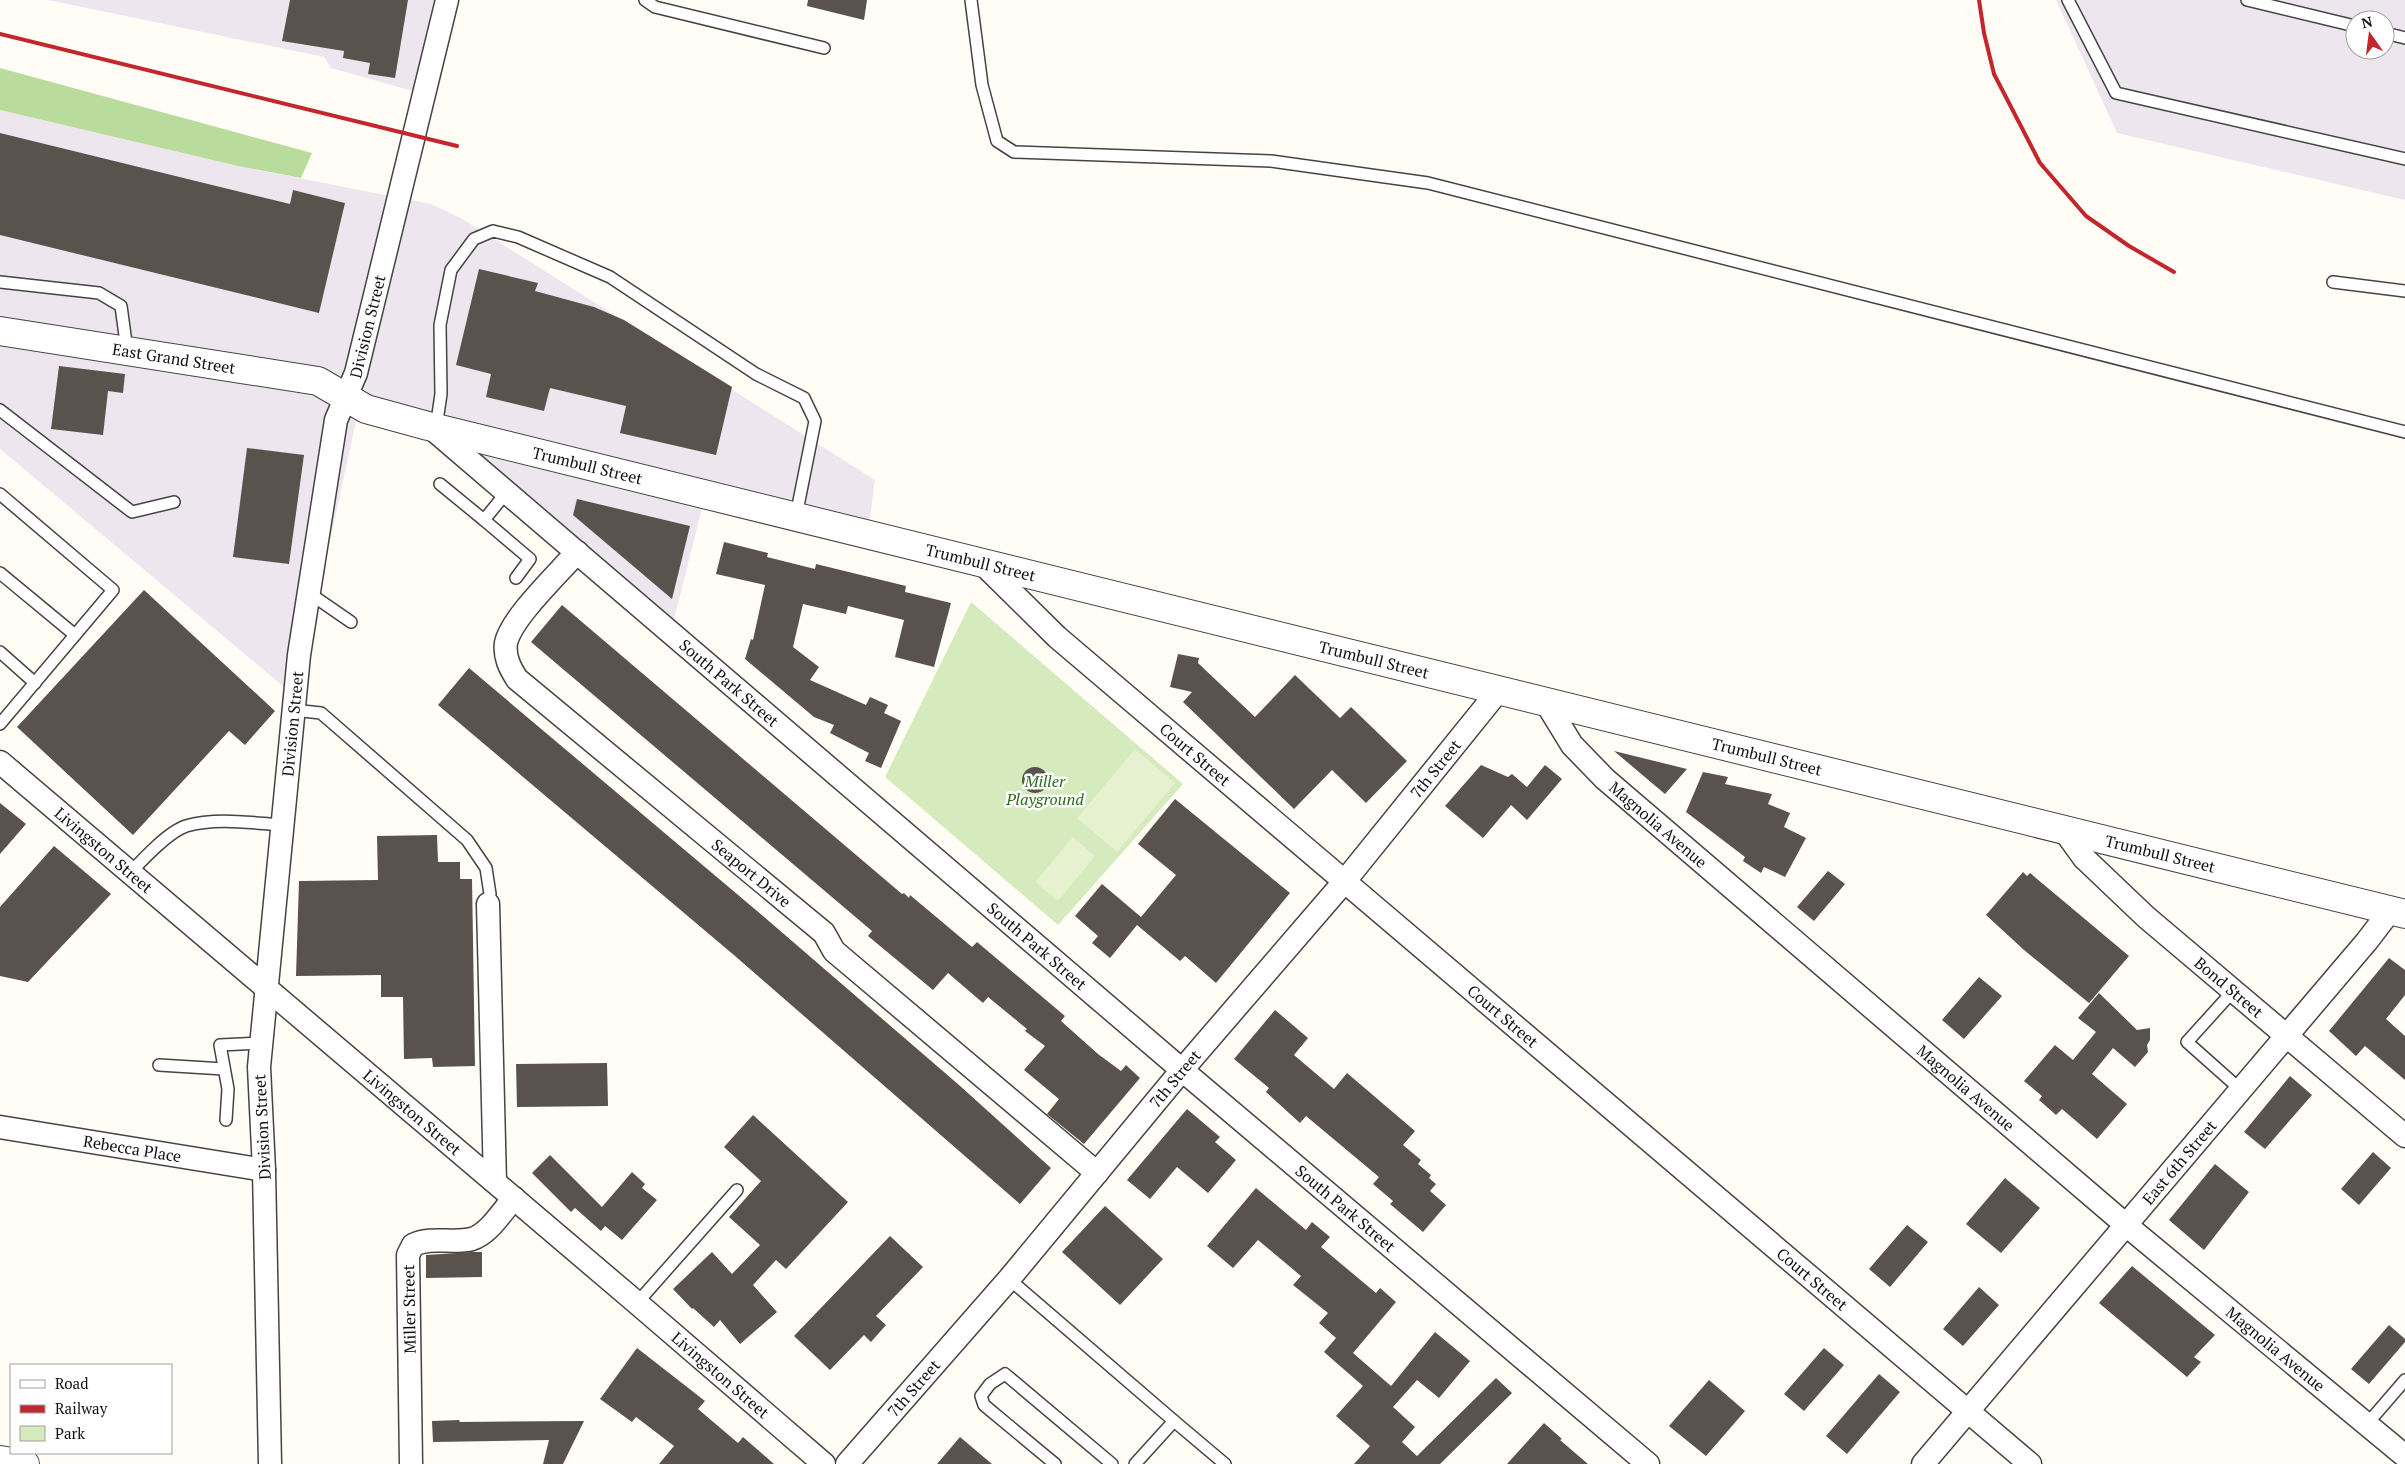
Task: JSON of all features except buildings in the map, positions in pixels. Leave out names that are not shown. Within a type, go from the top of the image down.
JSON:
[{"type":"street","name":"Division Street","points":[[270,1464],[264,1170],[259,1067],[299,655],[336,420],[356,373],[447,0]]},
{"type":"street","name":"East Grand Street","points":[[0,331],[318,381],[346,397]]},
{"type":"street","name":"Trumbull Street","points":[[346,397],[366,409],[432,426],[2397,912]]},
{"type":"street","name":"South Park Street","points":[[432,426],[506,494],[577,552],[1182,1070],[1648,1464]]},
{"type":"street","name":"Seaport Drive","points":[[577,552],[513,625],[506,644],[506,654],[507,663],[517,679],[824,933],[834,951],[1096,1174]]},
{"type":"street","name":"Court Street","points":[[981,562],[1057,637],[2030,1464]]},
{"type":"street","name":"7th Street","points":[[847,1464],[1009,1279],[1182,1070],[1344,882],[1499,690]]},
{"type":"street","name":"Magnolia Avenue","points":[[1545,701],[1572,745],[1605,779],[2098,1198],[2126,1225],[2405,1456]]},
{"type":"street","name":"Livingston Street","points":[[0,762],[824,1464]]},
{"type":"street","name":"Bond Street","points":[[2063,829],[2084,858],[2146,917],[2405,1136]]},
{"type":"street","points":[[488,904],[495,1182]]},
{"type":"street","name":"East 6th Street","points":[[1922,1464],[2367,941],[2397,912]]},
{"type":"street","name":"Rebecca Place","points":[[0,1127],[264,1170]]},
{"type":"street","name":"Miller Street","points":[[412,1464],[408,1255],[413,1245],[422,1241],[472,1239],[482,1233],[514,1198]]},
{"type":"lane","points":[[645,0],[654,7],[824,48]]},
{"type":"lane","points":[[971,0],[982,85],[997,141],[1014,152],[1271,161],[1428,183],[2405,432]]},
{"type":"lane","points":[[2068,0],[2116,93],[2405,159]]},
{"type":"lane","points":[[2247,0],[2276,4],[2345,23]]},
{"type":"lane","points":[[432,426],[441,394],[440,325],[451,270],[474,239],[493,231],[518,237],[610,277],[756,374],[804,398],[815,421],[796,516]]},
{"type":"lane","points":[[0,282],[99,293],[121,306],[127,350]]},
{"type":"lane","points":[[2333,282],[2405,291]]},
{"type":"lane","points":[[0,410],[132,512],[174,502]]},
{"type":"lane","points":[[440,484],[530,559],[516,578]]},
{"type":"lane","points":[[0,494],[113,590],[0,724]]},
{"type":"lane","points":[[484,520],[506,494]]},
{"type":"lane","points":[[0,574],[75,635]]},
{"type":"lane","points":[[309,593],[351,622]]},
{"type":"lane","points":[[0,652],[35,682]]},
{"type":"lane","points":[[294,710],[321,713],[467,840],[486,868],[490,894],[488,904]]},
{"type":"lane","points":[[130,873],[153,848],[185,826],[221,822],[282,825]]},
{"type":"lane","points":[[2234,990],[2187,1042],[2241,1090]]},
{"type":"lane","points":[[226,1120],[228,1089],[220,1045],[261,1043]]},
{"type":"lane","points":[[159,1065],[224,1069]]},
{"type":"lane","points":[[637,1303],[737,1190]]},
{"type":"lane","points":[[1009,1279],[1225,1464]]},
{"type":"lane","points":[[1055,1464],[984,1405],[981,1396],[990,1384],[1005,1374],[1112,1464]]},
{"type":"lane","points":[[2367,1424],[2405,1380]]},
{"type":"lane","points":[[1135,1464],[1174,1421]]},
{"type":"shaded area","points":[[48,0],[456,0],[434,97],[331,68],[324,57]]},
{"type":"shaded area","points":[[2056,0],[2405,0],[2405,200],[2117,133]]},
{"type":"shaded area","points":[[0,110],[238,166],[431,204],[461,218],[875,480],[868,533],[706,493],[671,631],[445,429],[360,403],[313,619],[302,702],[0,449]]},
{"type":"green space","points":[[0,68],[312,153],[301,178],[238,166],[0,110]]},
{"type":"green space","name":"Miller Playground","points":[[971,602],[1183,784],[1058,925],[885,777]]},
{"type":"green space","points":[[1135,749],[1175,783],[1117,852],[1077,818]]},
{"type":"green space","points":[[1073,837],[1095,856],[1058,901],[1035,882]]},
{"type":"railway","points":[[1979,0],[1984,33],[1994,74],[2040,163],[2086,216],[2129,246],[2174,272]]},
{"type":"railway","points":[[0,34],[457,146]]}]
